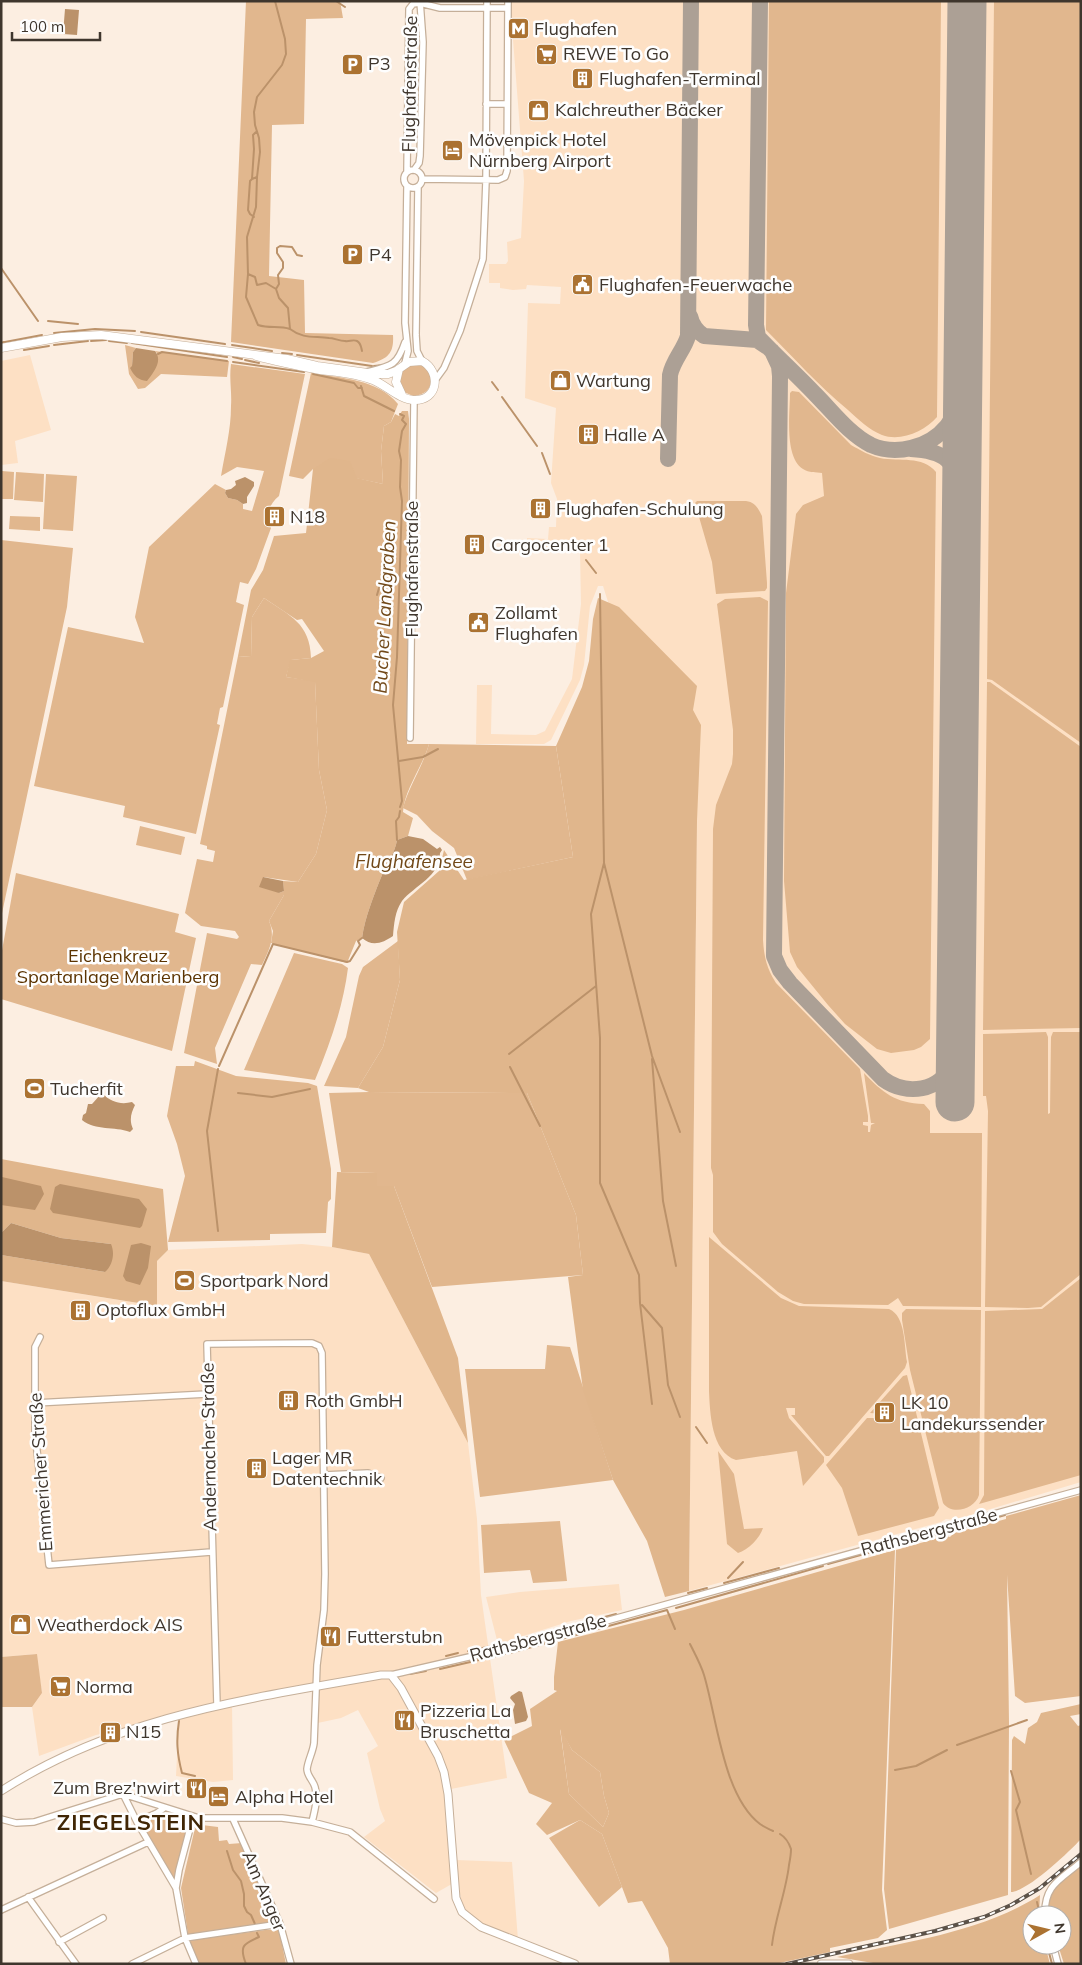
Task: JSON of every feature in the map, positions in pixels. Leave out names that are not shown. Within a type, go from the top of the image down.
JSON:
[{"type":"main road","name":"Flughafenstraße","points":[[1,348],[62,337],[101,335],[287,359],[317,366],[384,375],[402,366],[422,361]]},
{"type":"main road","name":"Flughafenstraße","points":[[256,356],[290,365],[366,377],[414,400]]},
{"type":"main road","points":[[414,400],[429,395],[434,388],[436,379],[431,368],[422,361]]},
{"type":"main road","name":"Flughafenstraße","points":[[402,366],[396,382],[403,396]]},
{"type":"street","points":[[422,361],[417,351],[416,340],[418,187],[422,179],[486,180],[502,179],[505,177],[507,171],[508,1]]},
{"type":"street","name":"Flughafenstraße","points":[[402,366],[408,351],[405,323],[407,187],[404,178],[408,171],[409,9],[413,4],[420,2],[440,8],[487,5],[508,8]]},
{"type":"street","name":"Flughafenstraße","points":[[414,170],[419,163],[420,156],[424,42],[420,2]]},
{"type":"street","points":[[436,379],[444,368],[460,331],[483,259],[486,180],[487,5]]},
{"type":"street","points":[[486,104],[507,104]]},
{"type":"street","name":"Flughafenstraße","points":[[408,171],[414,170],[419,172],[422,179]]},
{"type":"street","points":[[407,187],[418,187]]},
{"type":"street","name":"Flughafenstraße","points":[[362,373],[393,364],[399,358],[406,337]]},
{"type":"street","name":"Flughafenstraße","points":[[410,738],[414,400]]},
{"type":"street","name":"Emmericher Straße","points":[[40,1338],[35,1347],[35,1432],[49,1565],[212,1552]]},
{"type":"street","name":"Andernacher Straße","points":[[217,1705],[207,1344],[312,1342],[319,1346],[322,1353],[325,1593],[317,1665],[314,1743],[307,1772],[315,1788],[316,1795],[312,1822]]},
{"type":"street","points":[[34,1403],[207,1394]]},
{"type":"street","points":[[324,1475],[368,1473],[381,1478]]},
{"type":"street","name":"Rathsbergstraße","points":[[1,1791],[43,1767],[106,1738],[150,1722],[217,1705],[317,1686],[391,1675],[512,1647],[1081,1490]]},
{"type":"street","points":[[391,1675],[406,1697],[438,1756],[444,1772],[448,1794],[456,1898],[460,1909],[468,1919],[489,1931],[575,1964]]},
{"type":"street","points":[[1,1819],[16,1823],[34,1822],[123,1794],[193,1817],[234,1819],[282,1818],[312,1822],[339,1828],[355,1835],[434,1899]]},
{"type":"street","points":[[123,1794],[148,1842],[176,1888]]},
{"type":"street","points":[[137,1822],[157,1814],[164,1808]]},
{"type":"street","points":[[193,1817],[178,1870],[176,1888],[185,1938],[196,1964]]},
{"type":"street","name":"Am Anger","points":[[234,1819],[280,1924],[291,1964]]},
{"type":"street","points":[[1,1910],[148,1842]]},
{"type":"street","points":[[1044,1905],[1044,1900],[1049,1889],[1081,1862]]},
{"type":"street","points":[[28,1897],[76,1964]]},
{"type":"street","points":[[59,1942],[103,1918]]},
{"type":"street","points":[[132,1964],[185,1938],[280,1924]]},
{"type":"street","points":[[821,1964],[848,1964]]},
{"type":"shaded area","points":[[510,1],[1081,1],[1081,1482],[954,1520],[946,1519],[941,1522],[689,1591],[697,821],[614,621],[603,586],[598,586],[590,606],[584,665],[580,680],[551,740],[544,744],[476,744],[477,685],[492,685],[491,734],[536,735],[545,731],[572,679],[581,604],[580,551],[527,549],[527,538],[548,539],[549,527],[556,527],[557,499],[551,483],[556,408],[525,398],[528,303],[560,304],[561,287],[527,285],[526,289],[513,290],[500,288],[500,283],[489,283],[489,264],[506,264],[508,261],[507,242],[521,238],[524,181]]},
{"type":"shaded area","points":[[30,355],[51,430],[15,441],[18,463],[1,465],[1,361]]},
{"type":"shaded area","points":[[402,411],[408,411],[409,419],[407,744],[429,744],[404,804],[403,812],[413,818],[408,836],[397,840],[395,849],[373,898],[362,938],[356,941],[347,963],[271,943],[273,931],[269,921],[284,895],[283,881],[298,882],[316,854],[327,810],[319,770],[315,682],[286,677],[290,660],[311,658],[324,651],[302,619],[297,620],[264,598],[252,617],[251,657],[238,656],[251,590],[263,570],[274,536],[306,533],[313,469],[330,458],[350,461],[357,478],[383,484],[381,451],[384,426],[391,422],[395,414],[399,416]]},
{"type":"shaded area","points":[[598,598],[619,607],[697,686],[693,710],[701,725],[697,821],[689,1591],[665,1597],[647,1541],[613,1480],[583,1390],[568,1277],[583,1275],[576,1215],[527,1093],[369,1092],[358,1088],[383,1047],[400,980],[397,932],[404,902],[439,871],[444,850],[464,880],[573,857],[556,746],[582,687],[589,661],[593,619]]},
{"type":"shaded area","points":[[1,1159],[163,1189],[168,1250],[157,1261],[157,1306],[1,1281],[1,1255],[105,1272],[111,1244],[61,1238],[11,1223],[1,1233],[1,1205],[7,1205],[2,1177],[1,1179]]},
{"type":"shaded area","points":[[337,1172],[377,1173],[377,1186],[394,1186],[458,1358],[468,1443],[369,1254],[332,1247]]},
{"type":"shaded area","points":[[302,1244],[369,1254],[468,1443],[477,1519],[481,1595],[507,1778],[451,1789],[456,1860],[512,1862],[518,1940],[478,1923],[463,1907],[457,1881],[436,1893],[364,1837],[385,1821],[380,1809],[367,1753],[378,1746],[358,1710],[341,1718],[313,1724],[312,1688],[232,1703],[233,1780],[213,1782],[176,1776],[179,1716],[96,1735],[39,1756],[32,1707],[42,1693],[36,1654],[1,1657],[1,1281],[156,1306],[157,1261],[168,1250]]},
{"type":"shaded area","points":[[895,1550],[882,1890],[887,1930],[878,1938],[830,1948],[830,1952],[775,1964],[670,1964],[668,1948],[642,1901],[628,1903],[602,1834],[580,1820],[547,1835],[536,1824],[552,1803],[529,1793],[504,1740],[532,1726],[530,1709],[557,1691],[554,1690],[554,1677],[558,1642],[684,1610]],"holes":[[[560,1729],[572,1750],[600,1772],[609,1813],[603,1827],[569,1794]]]},
{"type":"shaded area","points":[[619,1584],[622,1610],[571,1621],[498,1644],[486,1597],[520,1592]]},
{"type":"shaded area","points":[[1081,1704],[1081,1714],[1070,1716],[1078,1726],[1081,1725],[1081,1839],[1058,1862],[1037,1878],[1018,1890],[1011,1892],[1012,1740],[1014,1736],[1025,1744],[1028,1728],[1037,1722],[1041,1713]]},
{"type":"shaded area","points":[[1081,1865],[1081,1964],[1064,1964],[1061,1955],[1072,1955],[1072,1905],[1049,1905],[1052,1891],[1061,1880]]},
{"type":"shaded area","points":[[1040,1895],[1040,1905],[1022,1905]]},
{"type":"shaded area","points":[[1022,1905],[1022,1955],[1048,1955],[1050,1964],[879,1964],[837,1957],[942,1935],[993,1919]]},
{"type":"green space","points":[[246,1],[340,1],[343,18],[306,19],[304,124],[272,125],[269,276],[304,280],[305,333],[393,335],[393,346],[389,354],[373,363],[231,342]]},
{"type":"green space","points":[[769,1],[941,1],[937,417],[926,427],[912,434],[889,437],[877,433],[868,427],[827,391],[766,330]]},
{"type":"green space","points":[[994,1],[1081,1],[1081,743],[992,680],[987,679]]},
{"type":"green space","points":[[125,345],[136,348],[133,352],[132,367],[158,354],[155,351],[229,361],[227,377],[161,374],[145,388],[138,389],[129,374]]},
{"type":"green space","points":[[414,362],[428,368],[431,383],[424,393],[413,396],[402,391],[398,373]]},
{"type":"green space","points":[[231,364],[305,374],[279,496],[273,503],[268,515],[271,528],[256,569],[248,584],[240,582],[236,602],[244,605],[223,707],[220,708],[217,724],[220,725],[196,834],[123,817],[125,806],[34,786],[68,627],[144,643],[135,617],[149,547],[215,484],[226,490],[225,493],[228,498],[243,504],[243,509],[252,511],[264,471],[237,467],[221,476],[230,424]]},
{"type":"green space","points":[[311,373],[358,381],[380,389],[398,404],[391,422],[384,426],[381,451],[383,484],[313,469],[303,479],[289,476]]},
{"type":"green space","points":[[792,391],[799,392],[851,445],[865,453],[888,459],[917,461],[924,463],[936,472],[930,1039],[914,1050],[891,1053],[877,1049],[845,1024],[797,967],[790,952],[784,881],[786,593],[796,514],[803,505],[824,496],[822,473],[803,469],[793,455],[789,434],[790,393]]},
{"type":"green space","points":[[2,471],[14,472],[13,499],[1,499]]},
{"type":"green space","points":[[16,472],[44,474],[43,502],[14,500]]},
{"type":"green space","points":[[46,474],[77,476],[73,531],[43,529]]},
{"type":"green space","points":[[697,501],[746,501],[758,508],[762,516],[767,583],[765,591],[716,594],[712,562],[695,503]]},
{"type":"green space","points":[[10,516],[40,517],[40,531],[9,529]]},
{"type":"green space","points":[[1,540],[73,548],[67,607],[1,918]]},
{"type":"green space","points":[[760,597],[768,601],[763,940],[766,963],[776,983],[860,1069],[868,1116],[868,1122],[863,1122],[863,1125],[868,1126],[868,1132],[870,1132],[871,1125],[875,1123],[871,1123],[864,1073],[890,1096],[905,1102],[924,1104],[930,1111],[930,1133],[982,1133],[981,1307],[903,1306],[898,1298],[888,1305],[804,1304],[793,1301],[778,1292],[722,1244],[713,1232],[713,1175],[711,1168],[713,829],[716,805],[732,764],[733,754],[733,730],[717,604],[725,599]]},
{"type":"green space","points":[[264,598],[290,616],[303,628],[310,646],[311,658],[291,660],[286,677],[315,681],[319,770],[327,810],[316,854],[298,882],[263,877],[279,893],[284,891],[284,895],[269,921],[272,938],[265,959],[262,965],[251,964],[215,1048],[217,1064],[184,1053],[207,933],[237,939],[239,937],[235,931],[201,926],[185,913],[197,859],[213,862],[215,851],[207,849],[207,846],[200,844],[238,656],[251,657],[252,617]]},
{"type":"green space","points":[[987,682],[990,682],[1081,747],[1081,1028],[983,1030]]},
{"type":"green space","points":[[429,744],[556,746],[573,857],[467,880],[454,848],[432,831],[417,815],[403,808]]},
{"type":"green space","points":[[140,826],[185,837],[181,855],[136,845]]},
{"type":"green space","name":"Eichenkreuz Sportanlage Marienberg","points":[[16,873],[179,914],[175,932],[196,938],[172,1051],[1,999],[1,956]]},
{"type":"green space","points":[[398,941],[400,980],[383,1047],[358,1088],[324,1086],[346,1037],[359,976],[363,967]]},
{"type":"green space","points":[[294,953],[342,964],[348,968],[343,997],[335,1025],[315,1080],[244,1070]]},
{"type":"green space","points":[[1046,1032],[1048,1037],[1048,1114],[1050,1113],[1051,1037],[1053,1032],[1081,1032],[1081,1274],[1041,1307],[985,1307],[988,1111],[986,1096],[983,1096],[983,1034]]},
{"type":"green space","points":[[195,1061],[236,1076],[308,1083],[317,1086],[331,1169],[331,1199],[328,1202],[326,1233],[270,1234],[270,1240],[168,1242],[185,1176],[177,1144],[167,1116],[176,1066],[194,1066]]},
{"type":"green space","points":[[329,1093],[527,1093],[576,1215],[583,1275],[432,1287],[394,1186],[377,1186],[376,1173],[341,1172]]},
{"type":"green space","points":[[709,1237],[781,1298],[799,1306],[889,1309],[899,1318],[907,1362],[905,1368],[829,1456],[826,1456],[791,1415],[795,1415],[795,1408],[786,1408],[789,1418],[824,1457],[824,1462],[803,1486],[797,1451],[736,1460],[728,1456],[721,1449],[717,1440],[711,1420],[709,1391]]},
{"type":"green space","points":[[1081,1278],[1081,1475],[979,1504],[984,1495],[985,1311],[1042,1309]]},
{"type":"green space","points":[[906,1309],[981,1310],[979,1495],[973,1504],[963,1509],[952,1509],[943,1503],[910,1370],[902,1320],[902,1313]]},
{"type":"green space","points":[[547,1345],[570,1347],[613,1480],[480,1497],[465,1369],[545,1369]]},
{"type":"green space","points":[[907,1375],[939,1508],[934,1516],[858,1536],[842,1488],[826,1465],[867,1418],[887,1418],[887,1412],[883,1412],[883,1414],[870,1413],[903,1376]]},
{"type":"green space","points":[[718,1451],[734,1474],[744,1529],[763,1528],[753,1543],[738,1553],[727,1544]]},
{"type":"green space","points":[[1081,1495],[1081,1696],[1025,1703],[1015,1696],[1007,1575],[1009,1723],[1008,1895],[889,1929],[884,1889],[896,1550],[945,1536],[950,1537],[954,1533],[1006,1519],[1006,1516]]},
{"type":"green space","points":[[560,1521],[567,1581],[533,1583],[530,1570],[484,1573],[481,1525]]},
{"type":"green space","points":[[37,1654],[42,1693],[32,1707],[2,1707],[1,1657]]},
{"type":"green space","points":[[560,1727],[572,1750],[600,1772],[609,1813],[603,1827],[569,1794]]},
{"type":"green space","points":[[158,1815],[187,1826],[174,1879],[141,1822]]},
{"type":"green space","points":[[580,1820],[602,1834],[622,1887],[599,1907],[549,1838]]},
{"type":"green space","points":[[202,1825],[218,1827],[219,1841],[227,1840],[229,1844],[242,1843],[274,1920],[271,1923],[188,1934],[181,1888],[195,1828]]},
{"type":"green space","points":[[265,1930],[279,1930],[286,1964],[199,1964],[189,1942],[190,1940]]},
{"type":"water","points":[[65,9],[79,10],[77,35],[63,34]]},
{"type":"water","points":[[136,348],[155,351],[157,355],[157,366],[147,381],[137,377],[130,368],[132,366],[133,352]]},
{"type":"water","points":[[245,477],[254,482],[254,486],[247,497],[247,503],[243,504],[228,498],[225,493],[226,490],[236,485],[235,481]]},
{"type":"water","name":"Flughafensee","points":[[408,836],[423,839],[437,849],[440,847],[442,850],[439,861],[431,875],[402,901],[396,913],[393,936],[381,942],[366,941],[362,938],[365,922],[382,875],[395,849],[397,840]]},
{"type":"water","points":[[263,877],[283,881],[284,891],[279,893],[259,887]]},
{"type":"water","points":[[101,1094],[116,1102],[132,1102],[135,1105],[131,1117],[133,1129],[130,1132],[93,1126],[82,1120],[88,1104],[92,1104]]},
{"type":"water","points":[[2,1177],[41,1186],[44,1194],[35,1210],[1,1205]]},
{"type":"water","points":[[60,1184],[139,1199],[147,1209],[142,1226],[140,1228],[53,1213],[50,1209],[55,1187]]},
{"type":"water","points":[[11,1223],[61,1238],[111,1244],[113,1251],[108,1269],[105,1272],[1,1255],[1,1233]]},
{"type":"water","points":[[141,1243],[151,1246],[148,1268],[140,1285],[126,1281],[123,1276],[131,1245]]},
{"type":"water","points":[[519,1691],[522,1692],[528,1717],[526,1721],[515,1724],[513,1710],[515,1704],[510,1698]]},
{"type":"waterway","name":"Bucher Landgraben","points":[[275,1],[285,39],[286,54],[282,65],[257,97],[254,112],[260,152],[256,207],[247,237],[248,274],[255,277],[257,285],[266,283],[276,289],[279,298],[288,308],[290,329],[304,336],[343,341],[356,340],[360,344],[362,351]]},
{"type":"waterway","points":[[336,1],[345,7]]},
{"type":"waterway","name":"Bucher Landgraben","points":[[252,179],[253,135],[256,132]]},
{"type":"waterway","name":"Bucher Landgraben","points":[[254,217],[248,210],[250,181],[257,177]]},
{"type":"waterway","points":[[276,289],[279,284],[278,275],[283,268],[283,262],[277,253],[277,248],[280,246],[292,247],[297,255],[302,256]]},
{"type":"waterway","points":[[1,268],[38,321]]},
{"type":"waterway","name":"Bucher Landgraben","points":[[248,274],[246,297],[258,325],[290,329]]},
{"type":"waterway","points":[[48,321],[78,324]]},
{"type":"waterway","points":[[54,333],[95,329],[135,331]]},
{"type":"waterway","points":[[141,332],[225,344]]},
{"type":"waterway","points":[[5,342],[42,335]]},
{"type":"waterway","points":[[91,341],[106,340]]},
{"type":"waterway","points":[[54,345],[88,341]]},
{"type":"waterway","points":[[109,341],[127,343]]},
{"type":"waterway","points":[[132,343],[227,357]]},
{"type":"waterway","points":[[232,345],[272,351]]},
{"type":"waterway","points":[[24,350],[49,346]]},
{"type":"waterway","points":[[158,354],[162,352],[227,361]]},
{"type":"waterway","points":[[282,353],[292,354]]},
{"type":"waterway","points":[[297,355],[372,366]]},
{"type":"waterway","points":[[233,357],[242,359]]},
{"type":"waterway","points":[[245,360],[259,363]]},
{"type":"waterway","points":[[233,362],[304,372]]},
{"type":"waterway","points":[[374,366],[384,365]]},
{"type":"waterway","points":[[313,374],[354,383],[358,388],[362,388]]},
{"type":"waterway","points":[[492,382],[498,390]]},
{"type":"waterway","name":"Bucher Landgraben","points":[[361,386],[364,396],[394,411]]},
{"type":"waterway","points":[[502,397],[537,446]]},
{"type":"waterway","name":"Bucher Landgraben","points":[[400,414],[404,416],[402,420],[406,424],[402,431],[399,451],[402,501],[397,657],[393,705],[402,801],[400,807]]},
{"type":"waterway","points":[[542,453],[550,474]]},
{"type":"waterway","points":[[586,560],[596,573]]},
{"type":"waterway","points":[[377,595],[383,574]]},
{"type":"waterway","points":[[600,594],[604,863],[652,1056],[680,1132]]},
{"type":"waterway","points":[[399,761],[423,757],[438,749]]},
{"type":"waterway","name":"Bucher Landgraben","points":[[397,840],[396,821],[400,811]]},
{"type":"waterway","points":[[604,863],[591,914],[600,1038],[600,1183],[639,1275],[640,1303],[652,1404]]},
{"type":"waterway","name":"Bucher Landgraben","points":[[219,1066],[273,944],[347,962],[350,961],[360,945],[358,941],[362,938]]},
{"type":"waterway","points":[[509,1054],[596,986]]},
{"type":"waterway","points":[[652,1059],[663,1201],[676,1266]]},
{"type":"waterway","points":[[510,1067],[540,1126]]},
{"type":"waterway","name":"Bucher Landgraben","points":[[218,1069],[207,1131],[218,1231]]},
{"type":"waterway","points":[[238,1093],[272,1097],[310,1089]]},
{"type":"waterway","points":[[642,1305],[662,1328],[668,1385],[680,1417]]},
{"type":"waterway","points":[[696,1427],[707,1443]]},
{"type":"waterway","points":[[951,1531],[1005,1515]]},
{"type":"waterway","points":[[828,1564],[944,1532]]},
{"type":"waterway","points":[[728,1578],[743,1562]]},
{"type":"waterway","points":[[676,1608],[823,1566]]},
{"type":"waterway","points":[[724,1583],[779,1568]]},
{"type":"waterway","points":[[688,1593],[707,1588]]},
{"type":"waterway","points":[[510,1653],[667,1610],[675,1629]]},
{"type":"waterway","points":[[518,1640],[616,1614]]},
{"type":"waterway","points":[[499,1645],[509,1643]]},
{"type":"waterway","points":[[690,1644],[704,1675],[723,1755],[737,1795],[760,1824],[773,1831]]},
{"type":"waterway","points":[[468,1651],[492,1646]]},
{"type":"waterway","points":[[446,1656],[458,1653]]},
{"type":"waterway","points":[[440,1669],[505,1654]]},
{"type":"waterway","points":[[410,1674],[426,1671]]},
{"type":"waterway","points":[[957,1745],[1027,1720]]},
{"type":"waterway","points":[[179,1721],[178,1747],[182,1773],[195,1776]]},
{"type":"waterway","points":[[895,1770],[916,1766],[947,1750]]},
{"type":"waterway","points":[[1011,1771],[1020,1802],[1016,1810],[1031,1874]]},
{"type":"waterway","points":[[772,1945],[775,1925],[786,1885],[791,1853],[788,1842],[780,1834]]},
{"type":"waterway","points":[[227,1851],[233,1870],[241,1881],[244,1906],[255,1924]]},
{"type":"waterway","points":[[246,1964],[243,1953],[244,1946],[259,1937],[257,1933]]},
{"type":"waterway","points":[[1050,1955],[1052,1964]]},
{"type":"taxiway","points":[[668,459],[670,375],[688,336],[691,1]]},
{"type":"taxiway","points":[[760,1],[756,325],[758,337],[848,429],[871,445],[881,448],[891,450],[912,448],[922,445],[940,434],[950,422],[963,391]]},
{"type":"taxiway","points":[[690,316],[695,328],[704,336],[757,340],[766,346]]},
{"type":"taxiway","points":[[772,351],[779,366],[780,376],[774,956],[780,970],[790,983],[883,1079],[892,1084],[912,1089],[922,1088],[940,1080],[947,1073],[953,1060],[956,1035]]},
{"type":"taxiway","points":[[911,449],[933,452],[947,460],[960,483],[962,495]]},
{"type":"runway","points":[[955,1102],[967,1]]},
{"type":"railway","points":[[787,1964],[935,1931],[984,1917],[1011,1905],[1040,1888],[1081,1854]]},
{"type":"place","name":"Flughafen","points":[[518,29]]},
{"type":"place","name":"REWE To Go","points":[[547,54]]},
{"type":"place","name":"P3","points":[[352,64]]},
{"type":"place","name":"Flughafen-Terminal","points":[[583,79]]},
{"type":"place","name":"Kalchreuther Bäcker","points":[[539,110]]},
{"type":"place","name":"Mövenpick Hotel Nürnberg Airport","points":[[453,150]]},
{"type":"place","name":"P4","points":[[353,255]]},
{"type":"place","name":"Flughafen-Feuerwache","points":[[583,285]]},
{"type":"place","name":"Wartung","points":[[560,381]]},
{"type":"place","name":"Halle A","points":[[588,435]]},
{"type":"place","name":"Flughafen-Schulung","points":[[540,509]]},
{"type":"place","name":"N18","points":[[274,517]]},
{"type":"place","name":"Cargocenter 1","points":[[475,545]]},
{"type":"place","name":"Zollamt Flughafen","points":[[479,623]]},
{"type":"place","name":"Tucherfit","points":[[34,1089]]},
{"type":"place","name":"Sportpark Nord","points":[[184,1281]]},
{"type":"place","name":"Optoflux GmbH","points":[[80,1310]]},
{"type":"place","name":"Roth GmbH","points":[[289,1401]]},
{"type":"place","name":"LK 10 Landekurssender","points":[[885,1413]]},
{"type":"place","name":"Lager MR Datentechnik","points":[[256,1468]]},
{"type":"place","name":"Weatherdock AIS","points":[[21,1625]]},
{"type":"place","name":"Futterstubn","points":[[331,1637]]},
{"type":"place","name":"Norma","points":[[60,1687]]},
{"type":"place","name":"Pizzeria La Bruschetta","points":[[404,1721]]},
{"type":"place","name":"N15","points":[[110,1732]]},
{"type":"place","name":"Zum Brez'nwirt","points":[[196,1788]]},
{"type":"place","name":"Alpha Hotel","points":[[219,1797]]},
{"type":"district","name":"ZIEGELSTEIN","points":[[131,1822]]}]
